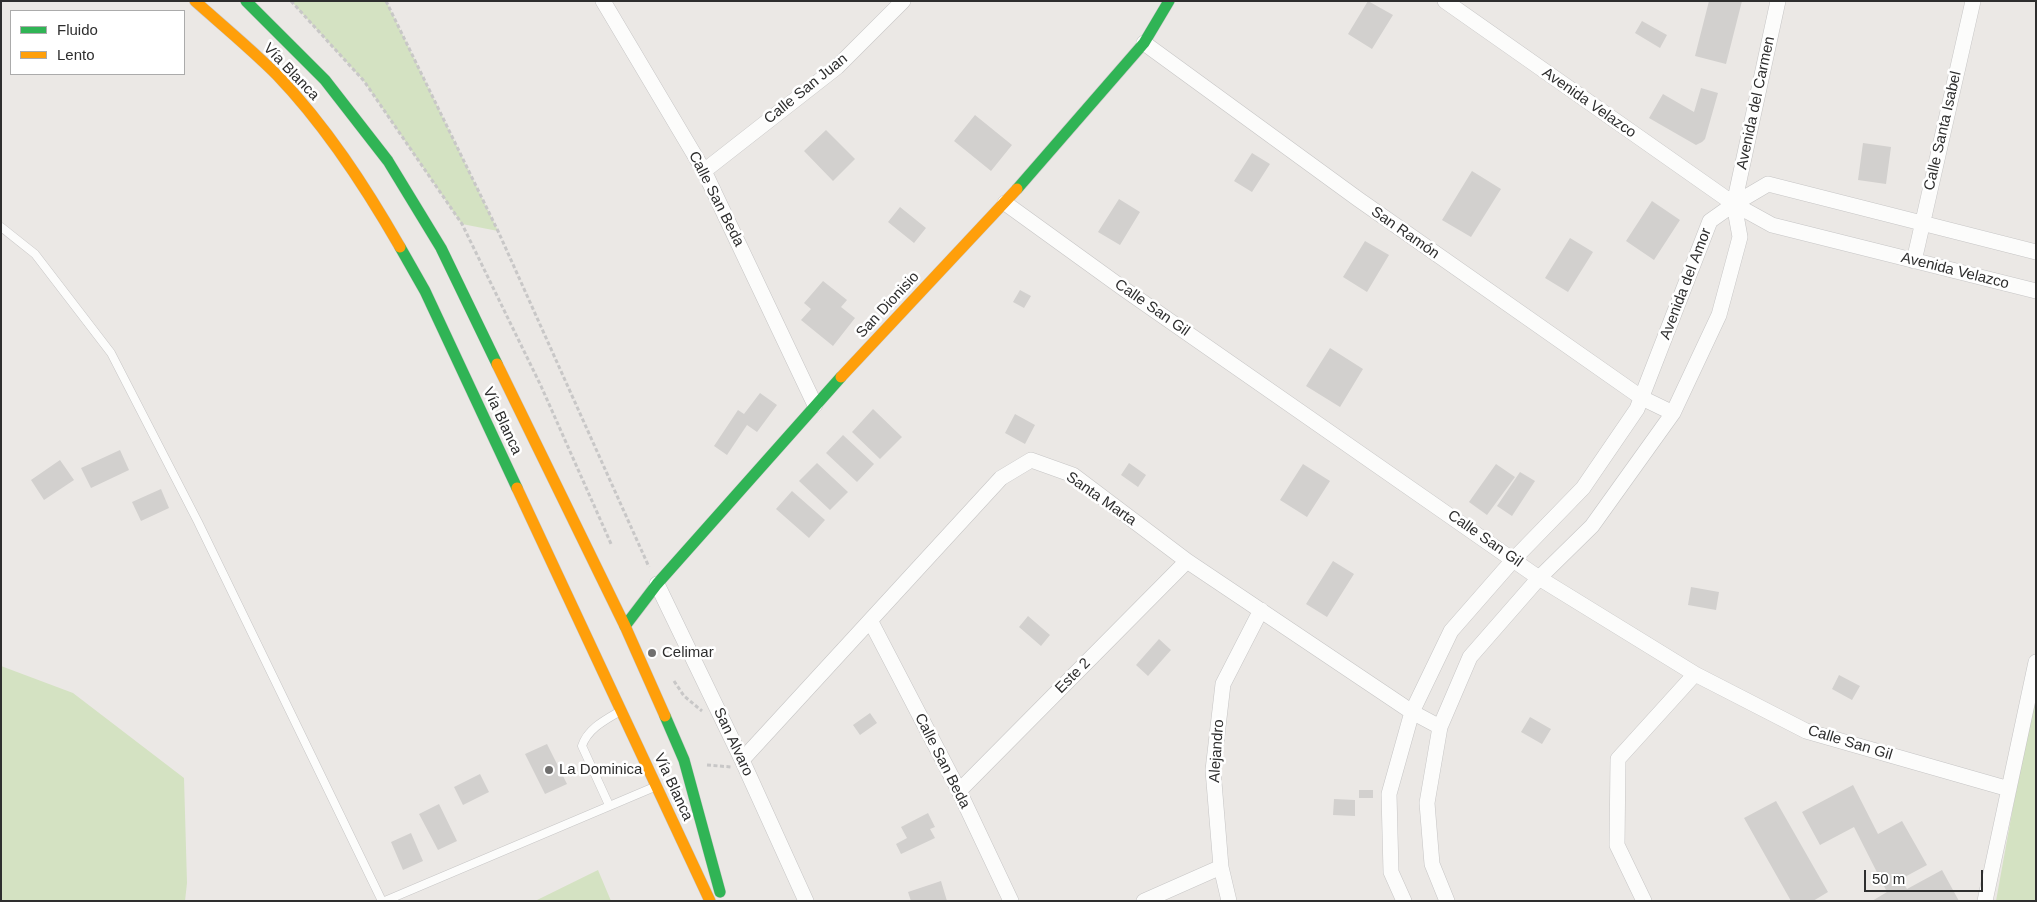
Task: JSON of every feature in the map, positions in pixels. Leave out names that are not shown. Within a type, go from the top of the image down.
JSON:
[{"type":"main road","name":"Vía Blanca","points":[[195,1],[286,85],[354,173],[393,232],[425,291],[710,901]]},
{"type":"main road","points":[[246,1],[325,80],[388,161],[441,248],[625,626],[684,760],[722,901]]},
{"type":"main road","name":"San Dionisio","points":[[625,626],[657,584],[815,405],[1004,203],[1144,43],[1169,1]]},
{"type":"street","name":"Calle San Beda","points":[[603,1],[704,171],[815,405]]},
{"type":"street","name":"Calle San Juan","points":[[704,171],[837,66],[903,1]]},
{"type":"street","name":"Avenida Velazco","points":[[1445,1],[1734,204],[1772,225],[2036,291]]},
{"type":"street","name":"Avenida del Carmen","points":[[1734,204],[1778,1]]},
{"type":"street","name":"Calle Santa Isabel","points":[[1914,261],[1973,1]]},
{"type":"street","name":"San Ramón","points":[[1144,43],[1358,200],[1642,398],[1673,413]]},
{"type":"street","points":[[1447,901],[1432,864],[1427,803],[1440,727],[1470,657],[1539,578],[1592,526],[1673,413],[1719,315],[1740,237],[1734,204],[1768,184],[2036,252]]},
{"type":"street","name":"Calle San Gil","points":[[1004,203],[1124,289],[1539,578],[1695,674],[1806,731],[2009,789]]},
{"type":"street","name":"Avenida del Amor","points":[[1404,901],[1391,872],[1389,794],[1412,712],[1451,631],[1514,559],[1583,488],[1638,409],[1710,221],[1734,204]]},
{"type":"street","name":"Santa Marta","points":[[742,760],[871,622],[1001,478],[1032,460],[1073,476],[1187,561],[1412,712],[1440,727]]},
{"type":"street","name":"Este 2","points":[[959,791],[1187,561]]},
{"type":"street","name":"San Alvaro","points":[[657,584],[742,760],[806,901]]},
{"type":"street","name":"Alejandro","points":[[1230,901],[1221,867],[1213,770],[1223,684],[1261,610]]},
{"type":"street","name":"Calle San Beda","points":[[871,622],[959,791],[1011,901]]},
{"type":"street","points":[[1986,901],[2036,662]]},
{"type":"street","points":[[1644,901],[1617,846],[1618,759],[1695,674]]},
{"type":"street","points":[[1144,901],[1221,867]]},
{"type":"lane","points":[[1,227],[35,254],[111,353],[202,531],[383,901],[656,786]]},
{"type":"lane","points":[[609,805],[582,746],[585,738],[603,720],[621,710]]},
{"type":"path","points":[[386,1],[498,231],[657,584]]},
{"type":"path","points":[[684,760],[725,768],[732,767],[742,760]]},
{"type":"green space","points":[[291,1],[386,1],[498,231],[462,224],[364,81]]},
{"type":"green space","points":[[1,666],[73,693],[184,778],[187,883],[185,901],[1,901]]},
{"type":"green space","points":[[2036,680],[2036,901],[1996,901]]},
{"type":"green space","points":[[598,870],[611,901],[535,901]]},
{"type":"building","points":[[1368,1],[1393,15],[1372,49],[1348,34]]},
{"type":"building","points":[[1709,1],[1742,1],[1726,64],[1695,56]]},
{"type":"building","points":[[1642,21],[1667,35],[1660,48],[1635,33]]},
{"type":"building","points":[[1701,88],[1718,93],[1705,139],[1702,142],[1696,145],[1649,118],[1663,94],[1694,112]]},
{"type":"building","points":[[975,115],[1012,145],[991,171],[954,141]]},
{"type":"building","points":[[826,130],[855,159],[833,181],[804,151]]},
{"type":"building","points":[[1863,143],[1891,147],[1886,184],[1858,180]]},
{"type":"building","points":[[1252,153],[1270,164],[1252,192],[1234,181]]},
{"type":"building","points":[[1472,171],[1501,189],[1471,237],[1442,220]]},
{"type":"building","points":[[1119,199],[1140,212],[1120,245],[1098,232]]},
{"type":"building","points":[[1652,201],[1680,220],[1654,260],[1626,241]]},
{"type":"building","points":[[900,207],[926,228],[914,243],[888,222]]},
{"type":"building","points":[[1570,238],[1593,252],[1568,292],[1545,278]]},
{"type":"building","points":[[1365,241],[1389,255],[1367,292],[1343,277]]},
{"type":"building","points":[[823,281],[847,300],[841,307],[855,318],[833,346],[801,320],[811,309],[804,303]]},
{"type":"building","points":[[1020,290],[1031,296],[1024,308],[1013,302]]},
{"type":"building","points":[[1330,348],[1363,369],[1340,407],[1306,386]]},
{"type":"building","points":[[760,393],[777,405],[757,432],[747,425],[727,455],[714,446],[738,410],[744,414]]},
{"type":"building","points":[[873,409],[902,437],[880,459],[852,432]]},
{"type":"building","points":[[1015,414],[1035,425],[1025,444],[1005,433]]},
{"type":"building","points":[[843,435],[874,464],[857,482],[826,453]]},
{"type":"building","points":[[120,450],[129,470],[91,488],[81,468]]},
{"type":"building","points":[[60,460],[74,480],[44,500],[31,480]]},
{"type":"building","points":[[817,463],[848,492],[830,510],[799,481]]},
{"type":"building","points":[[1129,463],[1146,475],[1138,487],[1121,475]]},
{"type":"building","points":[[1303,464],[1330,481],[1307,517],[1280,500]]},
{"type":"building","points":[[1496,464],[1515,477],[1487,515],[1469,502]]},
{"type":"building","points":[[1520,472],[1535,481],[1512,516],[1497,506]]},
{"type":"building","points":[[161,489],[169,508],[141,521],[132,502]]},
{"type":"building","points":[[792,491],[825,520],[809,538],[776,509]]},
{"type":"building","points":[[1333,561],[1354,574],[1327,617],[1306,604]]},
{"type":"building","points":[[1691,587],[1719,592],[1716,610],[1688,605]]},
{"type":"building","points":[[1028,616],[1050,635],[1041,646],[1019,627]]},
{"type":"building","points":[[1159,639],[1171,650],[1148,676],[1136,665]]},
{"type":"building","points":[[1839,675],[1860,686],[1852,700],[1832,689]]},
{"type":"building","points":[[870,713],[877,723],[860,735],[853,725]]},
{"type":"building","points":[[1530,717],[1551,729],[1542,744],[1521,732]]},
{"type":"building","points":[[547,744],[567,784],[545,794],[525,754]]},
{"type":"building","points":[[480,774],[489,792],[463,805],[454,787]]},
{"type":"building","points":[[1853,785],[1878,834],[1902,821],[1927,865],[1901,879],[1907,889],[1942,870],[1959,901],[1872,901],[1887,892],[1854,827],[1820,845],[1802,812]]},
{"type":"building","points":[[1359,790],[1373,790],[1373,798],[1359,798]]},
{"type":"building","points":[[1334,799],[1355,800],[1355,816],[1333,815]]},
{"type":"building","points":[[1776,801],[1828,892],[1813,901],[1791,901],[1744,818]]},
{"type":"building","points":[[439,804],[457,841],[438,850],[419,814]]},
{"type":"building","points":[[928,813],[935,827],[930,829],[935,838],[901,854],[896,844],[907,838],[901,827]]},
{"type":"building","points":[[411,833],[423,861],[403,870],[391,842]]},
{"type":"building","points":[[941,881],[947,901],[911,901],[908,892]]},
{"type":"traffic: fast","points":[[246,1],[325,80],[388,161],[441,248],[497,364]]},
{"type":"traffic: fast","points":[[1017,189],[1144,43],[1169,1]]},
{"type":"traffic: fast","points":[[400,247],[425,291],[517,488]]},
{"type":"traffic: fast","points":[[625,626],[657,584],[841,377]]},
{"type":"traffic: fast","points":[[665,716],[684,760],[720,892]]},
{"type":"traffic: slow","points":[[195,1],[267,65],[312,115],[359,179],[400,247]]},
{"type":"traffic: slow","points":[[841,377],[1017,189]]},
{"type":"traffic: slow","points":[[497,364],[625,626],[665,716]]},
{"type":"traffic: slow","points":[[517,488],[710,901]]},
{"type":"place","name":"Celimar","points":[[652,653]]},
{"type":"place","name":"La Dominica","points":[[549,770]]}]
